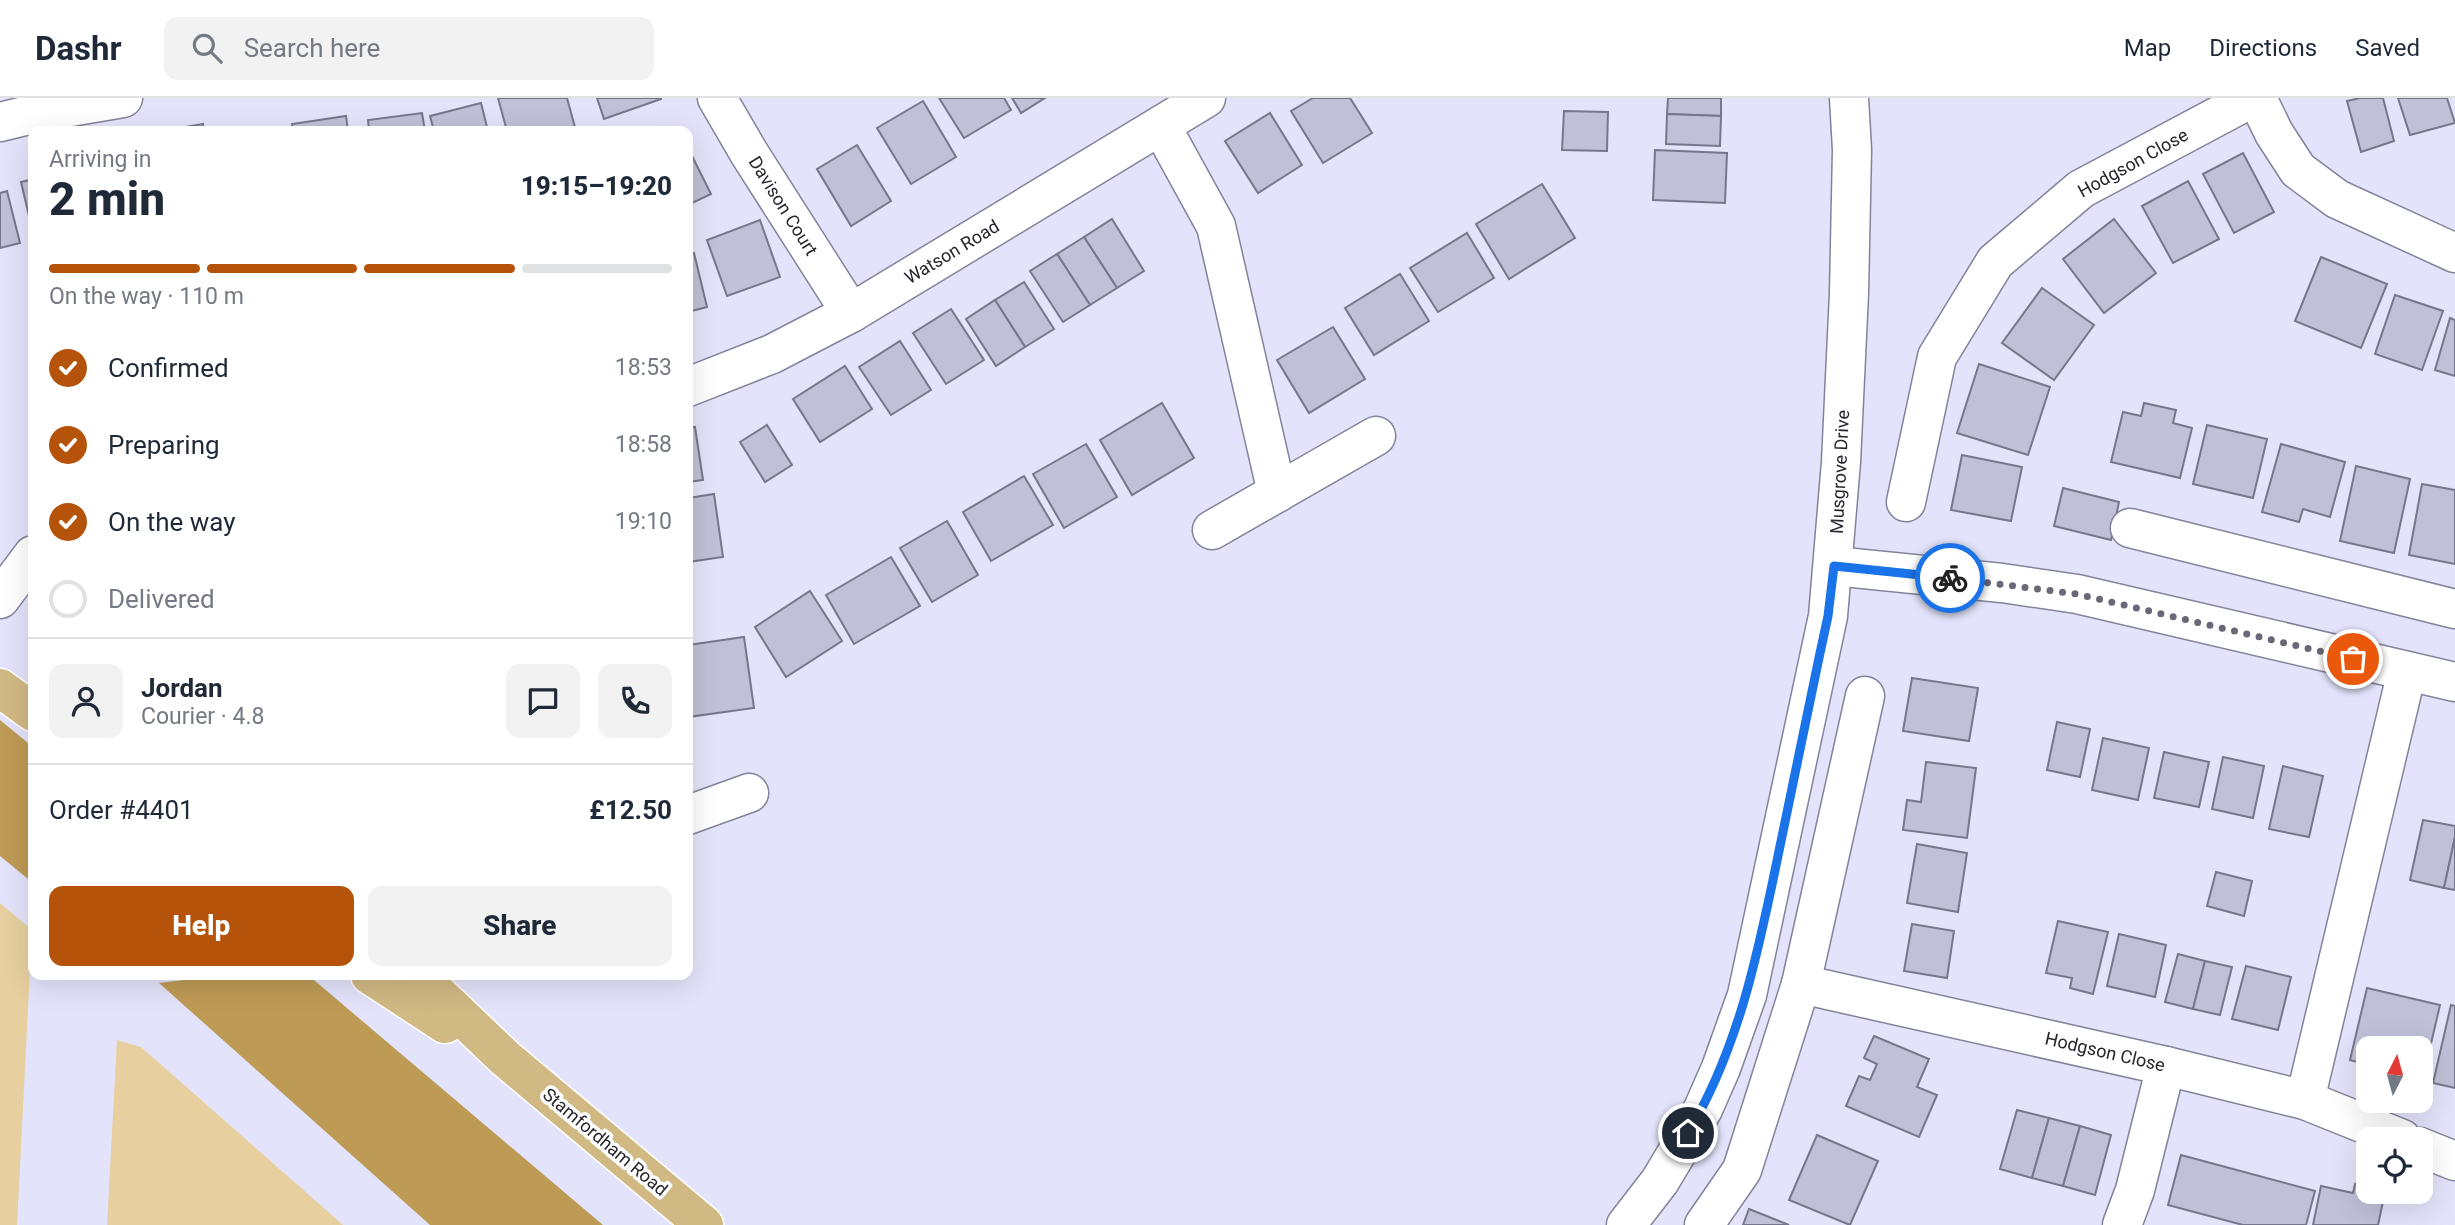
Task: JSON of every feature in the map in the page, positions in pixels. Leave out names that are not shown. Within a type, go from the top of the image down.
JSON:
[{"type":"main road","points":[[0,688],[28,708]]},
{"type":"main road","name":"Stamfordham Road","points":[[378,980],[505,1058]]},
{"type":"main road","name":"Stamfordham Road","points":[[423,980],[505,1058],[705,1225]]},
{"type":"street","points":[[0,122],[40,105],[123,98]]},
{"type":"street","name":"Davison Court","points":[[717,98],[851,313]]},
{"type":"street","name":"Watson Road","points":[[693,385],[772,354],[851,313],[1206,98]]},
{"type":"street","name":"Musgrove Drive","points":[[1626,1225],[1660,1181],[1703,1109],[1748,995],[1828,616],[1834,566],[1849,293],[1852,150],[1849,98]]},
{"type":"street","name":"Hodgson Close","points":[[1906,502],[1937,357],[1996,262],[2081,189],[2254,98],[2298,170],[2337,199],[2455,253]]},
{"type":"street","points":[[1161,125],[1216,226],[1277,493]]},
{"type":"street","points":[[1212,530],[1376,436]]},
{"type":"street","points":[[2130,528],[2455,609]]},
{"type":"street","points":[[0,599],[28,562]]},
{"type":"street","points":[[1834,566],[2002,583],[2077,594],[2455,682]]},
{"type":"street","points":[[2305,1100],[2407,671]]},
{"type":"street","points":[[1704,1225],[1742,1170],[1801,984],[1865,696]]},
{"type":"street","points":[[693,813],[749,793]]},
{"type":"street","name":"Hodgson Close","points":[[1801,984],[2305,1100],[2372,1127]]},
{"type":"street","points":[[2122,1225],[2135,1190],[2166,1066]]},
{"type":"street","points":[[2433,1152],[2455,1161]]},
{"type":"shaded area","points":[[0,720],[28,743],[28,879],[0,856]]},
{"type":"shaded area","points":[[0,903],[28,927],[29,980],[17,1225],[0,1225]]},
{"type":"shaded area","points":[[183,980],[314,980],[603,1225],[430,1225],[159,983]]},
{"type":"shaded area","points":[[117,1040],[141,1047],[343,1225],[107,1225]]},
{"type":"building","points":[[498,98],[567,98],[575,126],[506,126]]},
{"type":"building","points":[[597,98],[661,98],[661,99],[604,119]]},
{"type":"building","points":[[939,98],[1004,98],[1011,110],[964,138]]},
{"type":"building","points":[[1012,98],[1045,98],[1021,113]]},
{"type":"building","points":[[1313,98],[1350,98],[1372,133],[1323,163],[1291,111]]},
{"type":"building","points":[[1668,98],[1721,98],[1721,116],[1667,114]]},
{"type":"building","points":[[2383,98],[2394,141],[2361,152],[2347,101]]},
{"type":"building","points":[[2398,98],[2447,98],[2455,123],[2410,135]]},
{"type":"building","points":[[923,101],[956,157],[911,184],[877,128]]},
{"type":"building","points":[[481,103],[487,126],[433,126],[430,116]]},
{"type":"building","points":[[1564,111],[1608,112],[1607,151],[1562,150]]},
{"type":"building","points":[[422,113],[424,126],[369,126],[368,120]]},
{"type":"building","points":[[1270,113],[1302,165],[1258,193],[1225,141]]},
{"type":"building","points":[[1667,114],[1721,116],[1720,146],[1666,144]]},
{"type":"building","points":[[346,116],[347,126],[292,126]]},
{"type":"building","points":[[857,145],[891,201],[851,226],[817,169]]},
{"type":"building","points":[[1655,150],[1727,153],[1725,203],[1653,200]]},
{"type":"building","points":[[2243,153],[2274,212],[2234,233],[2203,174]]},
{"type":"building","points":[[693,158],[711,194],[693,203]]},
{"type":"building","points":[[28,180],[28,212],[21,182]]},
{"type":"building","points":[[2188,181],[2219,239],[2173,263],[2142,206]]},
{"type":"building","points":[[1542,184],[1575,238],[1509,279],[1476,224]]},
{"type":"building","points":[[7,191],[20,243],[0,248],[0,193]]},
{"type":"building","points":[[1112,219],[1144,271],[1117,288],[1084,237]]},
{"type":"building","points":[[2114,219],[2156,273],[2104,313],[2063,259]]},
{"type":"building","points":[[760,220],[780,277],[727,296],[707,240]]},
{"type":"building","points":[[1467,233],[1494,278],[1438,312],[1410,268]]},
{"type":"building","points":[[1084,237],[1117,288],[1090,305],[1057,254]]},
{"type":"building","points":[[693,253],[707,307],[693,311]]},
{"type":"building","points":[[1057,254],[1090,305],[1063,322],[1030,271]]},
{"type":"building","points":[[2321,257],[2387,284],[2361,348],[2295,321]]},
{"type":"building","points":[[1400,274],[1429,321],[1374,355],[1345,308]]},
{"type":"building","points":[[1024,282],[1054,329],[1025,347],[995,300]]},
{"type":"building","points":[[2042,288],[2094,325],[2054,380],[2002,343]]},
{"type":"building","points":[[2395,295],[2443,311],[2422,370],[2375,354]]},
{"type":"building","points":[[995,300],[1025,347],[996,366],[966,319]]},
{"type":"building","points":[[951,309],[984,360],[946,384],[913,333]]},
{"type":"building","points":[[2450,318],[2455,320],[2455,376],[2435,370]]},
{"type":"building","points":[[1333,327],[1365,379],[1309,413],[1277,360]]},
{"type":"building","points":[[900,341],[931,390],[891,415],[859,367]]},
{"type":"building","points":[[1979,364],[2050,387],[2028,455],[1957,433]]},
{"type":"building","points":[[845,366],[872,409],[820,442],[793,399]]},
{"type":"building","points":[[1162,403],[1194,458],[1132,495],[1100,440]]},
{"type":"building","points":[[2144,403],[2176,410],[2173,423],[2192,428],[2180,478],[2111,462],[2123,412],[2141,416]]},
{"type":"building","points":[[767,425],[792,465],[765,482],[740,442]]},
{"type":"building","points":[[2207,425],[2267,439],[2253,498],[2193,484]]},
{"type":"building","points":[[693,427],[703,480],[693,481]]},
{"type":"building","points":[[1086,444],[1117,497],[1064,528],[1033,474]]},
{"type":"building","points":[[2281,444],[2345,462],[2330,517],[2303,509],[2299,522],[2262,512]]},
{"type":"building","points":[[1962,455],[2022,467],[2011,521],[1951,510]]},
{"type":"building","points":[[2356,466],[2410,479],[2394,553],[2340,541]]},
{"type":"building","points":[[1024,476],[1053,525],[991,561],[963,512]]},
{"type":"building","points":[[2422,484],[2455,490],[2455,564],[2409,555]]},
{"type":"building","points":[[2063,488],[2119,502],[2111,540],[2054,526]]},
{"type":"building","points":[[714,494],[723,557],[693,561],[693,497]]},
{"type":"building","points":[[947,521],[978,575],[932,602],[900,548]]},
{"type":"building","points":[[891,557],[920,606],[854,644],[826,595]]},
{"type":"building","points":[[810,591],[842,641],[786,677],[755,627]]},
{"type":"building","points":[[744,637],[754,708],[693,716],[693,644]]},
{"type":"building","points":[[1912,678],[1978,688],[1969,741],[1903,731]]},
{"type":"building","points":[[2057,722],[2090,729],[2080,777],[2047,770]]},
{"type":"building","points":[[2103,738],[2149,748],[2138,800],[2092,790]]},
{"type":"building","points":[[2164,752],[2209,762],[2199,807],[2154,798]]},
{"type":"building","points":[[2223,757],[2264,766],[2253,818],[2212,809]]},
{"type":"building","points":[[1926,762],[1976,768],[1967,838],[1903,830],[1907,800],[1921,802]]},
{"type":"building","points":[[2283,766],[2323,776],[2309,837],[2269,829]]},
{"type":"building","points":[[2423,820],[2455,826],[2444,888],[2410,880]]},
{"type":"building","points":[[2455,837],[2455,890],[2444,888]]},
{"type":"building","points":[[1917,844],[1967,853],[1958,912],[1907,903]]},
{"type":"building","points":[[2216,872],[2252,881],[2244,916],[2207,906]]},
{"type":"building","points":[[2058,921],[2108,932],[2093,994],[2070,988],[2072,978],[2046,973]]},
{"type":"building","points":[[1912,924],[1954,931],[1947,978],[1904,971]]},
{"type":"building","points":[[2119,934],[2166,945],[2155,997],[2107,986]]},
{"type":"building","points":[[2178,954],[2205,961],[2193,1009],[2165,1002]]},
{"type":"building","points":[[2205,961],[2232,967],[2220,1015],[2193,1009]]},
{"type":"building","points":[[2246,966],[2291,977],[2278,1030],[2232,1019]]},
{"type":"building","points":[[2367,988],[2440,1005],[2433,1036],[2356,1036],[2356,1062],[2350,1060]]},
{"type":"building","points":[[2451,1005],[2455,1006],[2455,1088],[2433,1083]]},
{"type":"building","points":[[1874,1036],[1929,1059],[1917,1087],[1937,1095],[1919,1137],[1846,1106],[1859,1076],[1870,1080],[1877,1064],[1864,1058]]},
{"type":"building","points":[[2017,1110],[2049,1118],[2032,1178],[2000,1169]]},
{"type":"building","points":[[2049,1118],[2080,1126],[2063,1186],[2032,1178]]},
{"type":"building","points":[[2080,1126],[2111,1135],[2095,1195],[2063,1186]]},
{"type":"building","points":[[1817,1135],[1878,1161],[1850,1225],[1789,1200]]},
{"type":"building","points":[[2181,1155],[2315,1191],[2306,1225],[2243,1225],[2168,1205]]},
{"type":"building","points":[[2356,1184],[2356,1204],[2382,1204],[2378,1225],[2313,1225],[2321,1186],[2353,1193]]},
{"type":"building","points":[[1749,1209],[1789,1225],[1743,1225]]},
{"type":"way so far","points":[[1950,578],[2077,594],[2353,659]]},
{"type":"route","points":[[1688,1133],[1703,1109],[1721,1068],[1748,995],[1828,616],[1834,566],[1950,578]]}]
